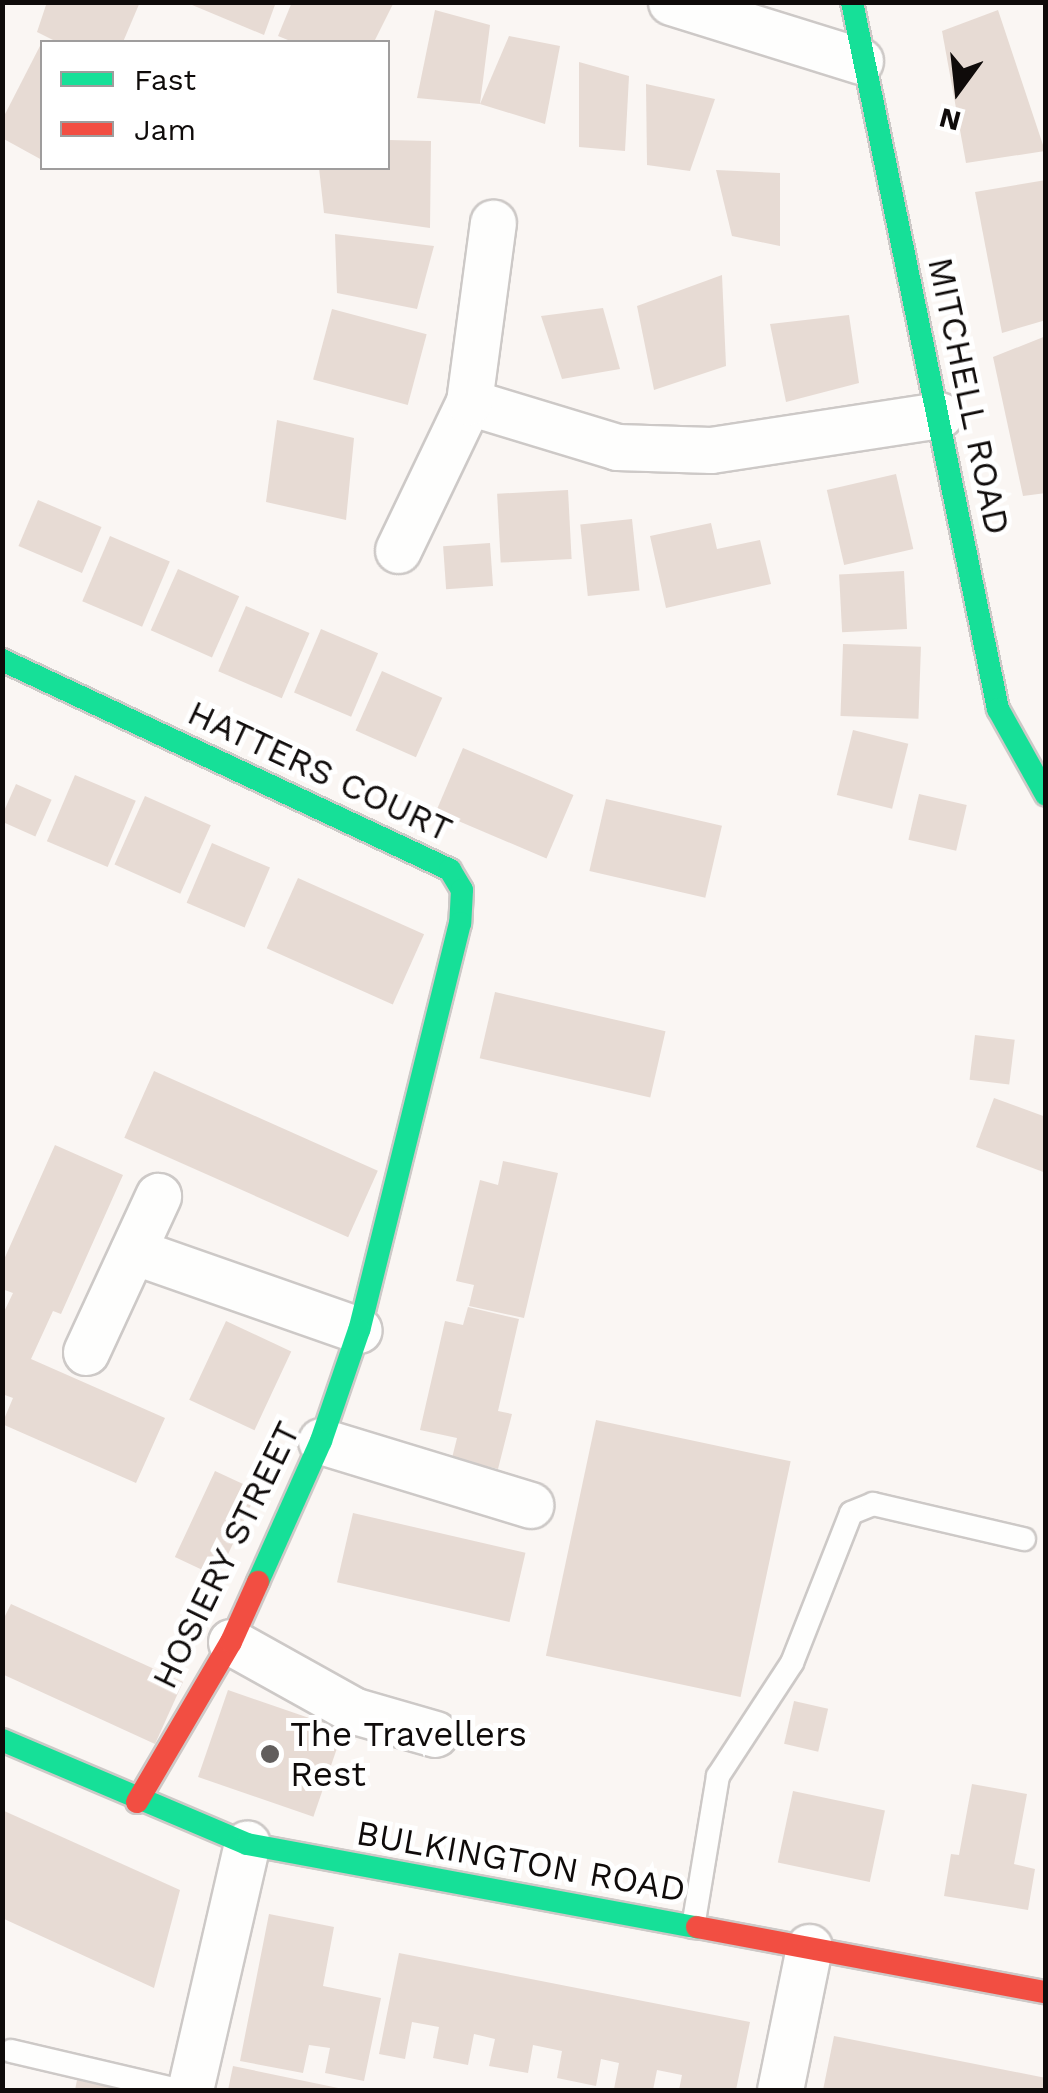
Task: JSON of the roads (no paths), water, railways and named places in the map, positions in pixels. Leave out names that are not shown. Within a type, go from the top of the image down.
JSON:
[{"type":"street","points":[[670,2],[860,61]]},
{"type":"street","name":"MITCHELL ROAD","points":[[852,2],[860,61],[939,415],[998,709],[1046,795]]},
{"type":"street","points":[[398,550],[469,402],[493,222]]},
{"type":"street","points":[[469,402],[617,447],[692,449],[939,415]]},
{"type":"street","name":"HATTERS COURT","points":[[2,660],[450,870],[462,890],[460,923],[358,1330]]},
{"type":"street","points":[[86,1352],[158,1196]]},
{"type":"street","points":[[133,1252],[358,1330]]},
{"type":"street","name":"HOSIERY STREET","points":[[137,1802],[232,1642],[322,1442],[358,1330]]},
{"type":"street","points":[[322,1442],[530,1505]]},
{"type":"street","points":[[232,1642],[355,1711],[436,1734]]},
{"type":"street","name":"BULKINGTON ROAD","points":[[2,1740],[137,1802],[247,1844],[1046,1992]]},
{"type":"street","points":[[190,2090],[247,1844]]},
{"type":"street","points":[[780,2090],[809,1947]]},
{"type":"lane","points":[[693,1927],[718,1776],[792,1663],[851,1513],[873,1504],[1024,1540]]},
{"type":"lane","points":[[12,2051],[177,2090]]},
{"type":"place","name":"The Travellers Rest","points":[[270,1754]]}]
